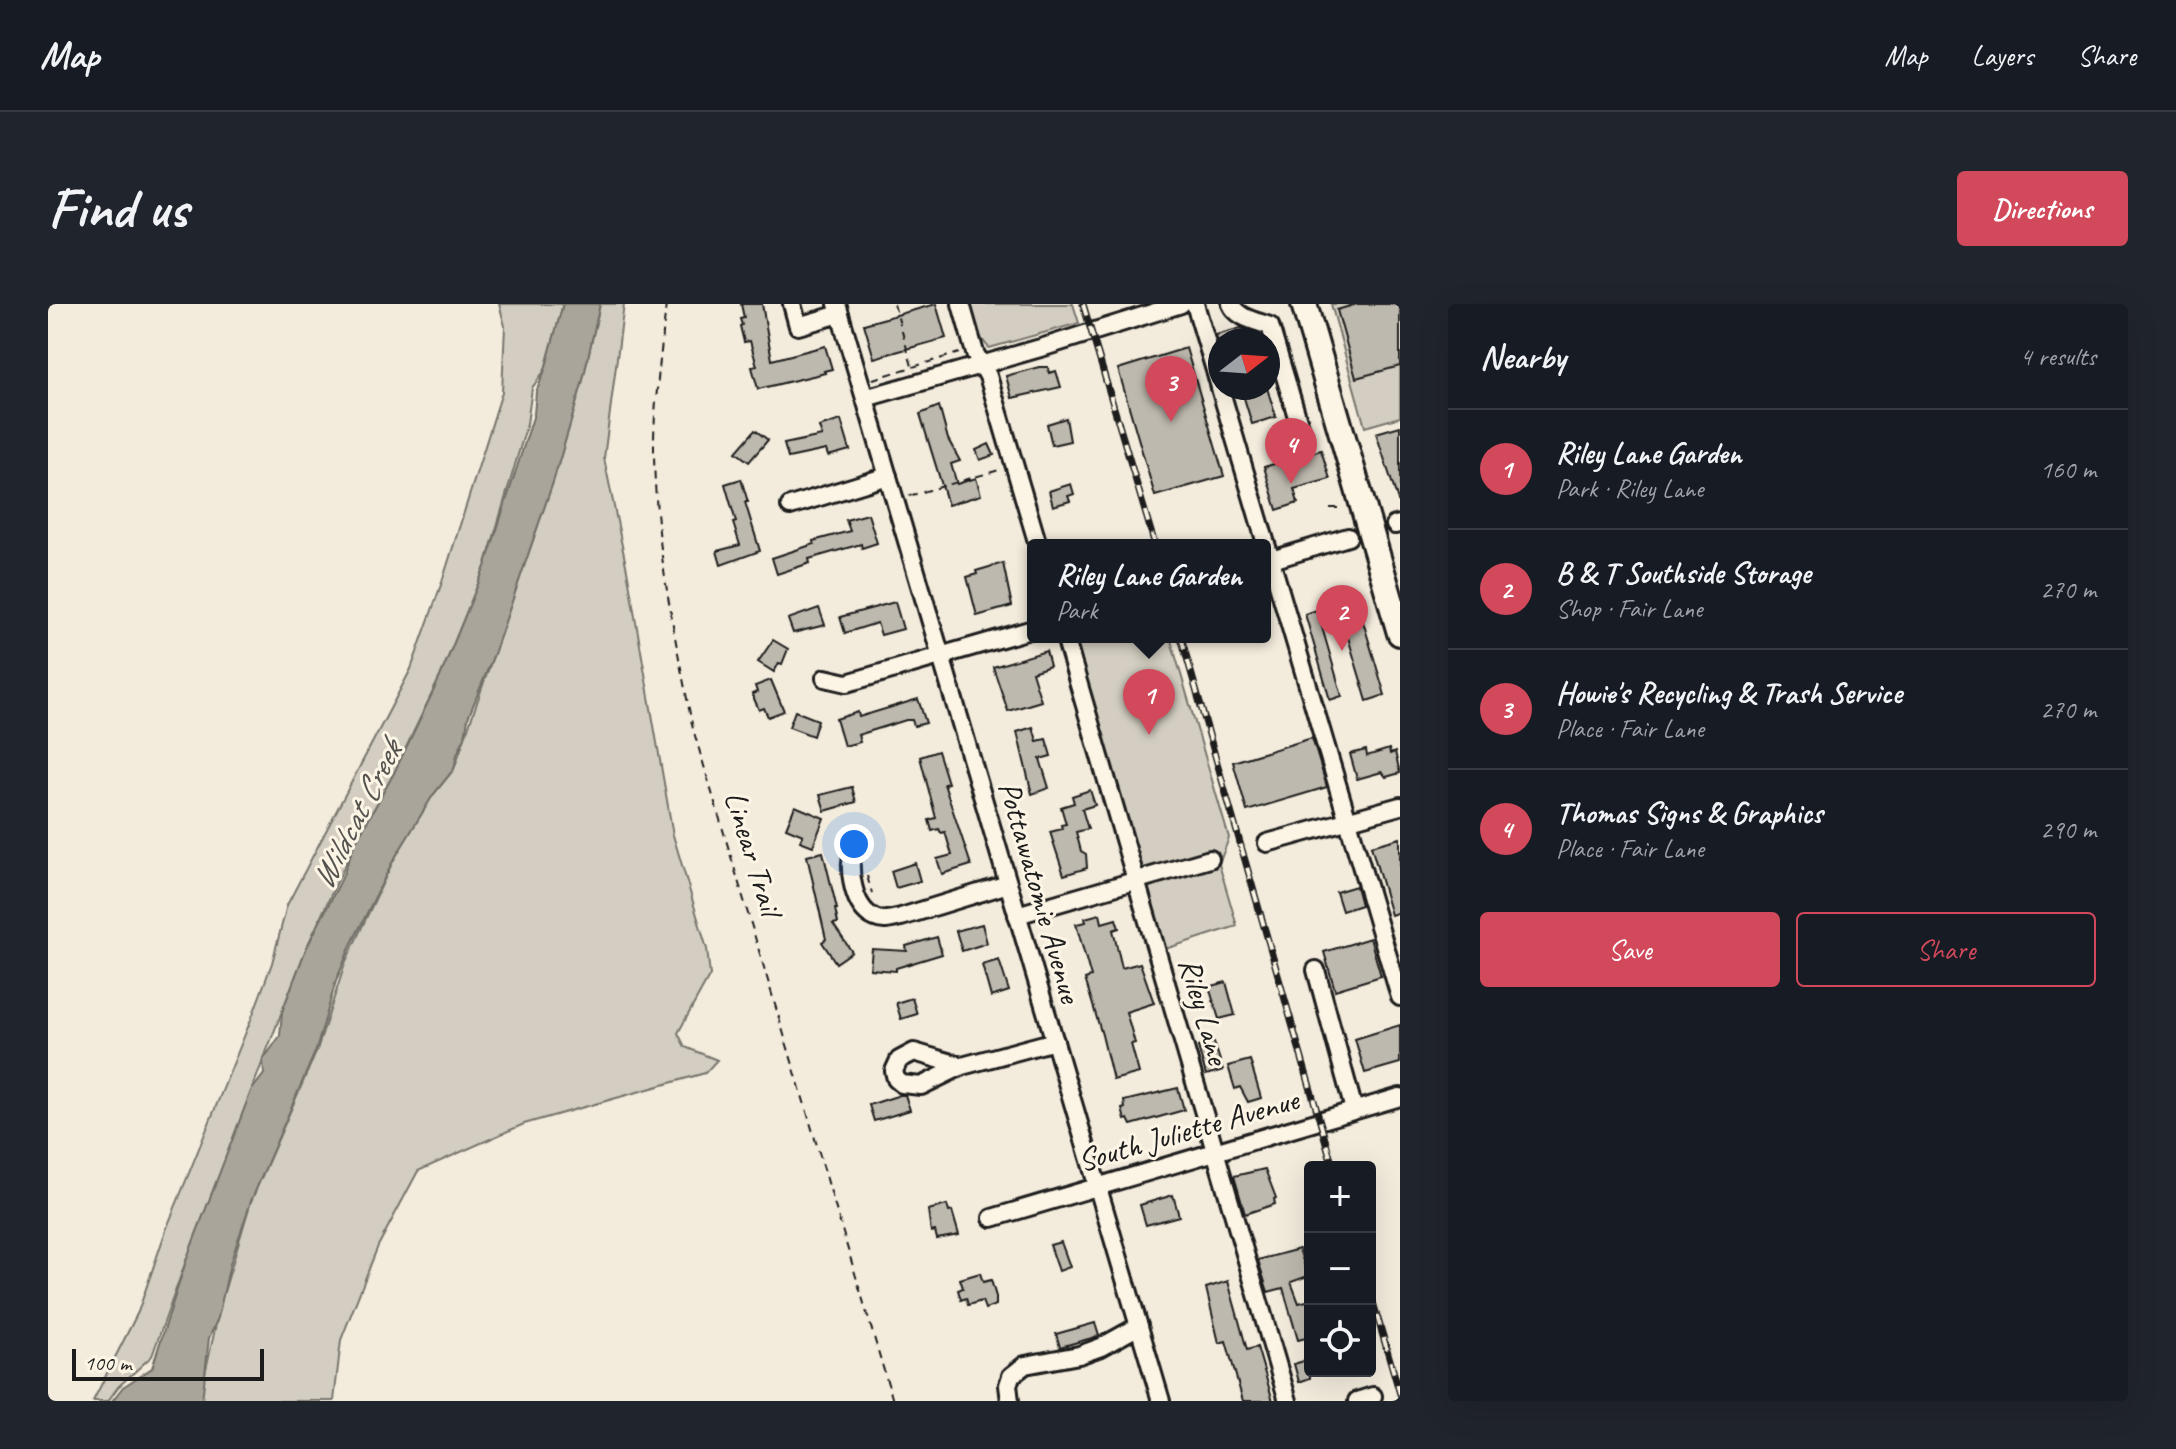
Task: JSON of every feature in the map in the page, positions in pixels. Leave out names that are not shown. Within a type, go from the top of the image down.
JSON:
[{"type":"highway","points":[[1304,304],[1400,633]]},
{"type":"street","points":[[792,304],[798,326],[839,309]]},
{"type":"street","points":[[961,304],[977,356],[988,376],[1036,539]]},
{"type":"street","points":[[863,391],[977,356],[1181,304]]},
{"type":"street","points":[[1195,304],[1208,347]]},
{"type":"street","points":[[1231,304],[1233,310],[1244,317],[1270,326],[1300,427]]},
{"type":"street","name":"Pottawatomie Avenue","points":[[839,309],[1161,1401]]},
{"type":"street","points":[[1224,400],[1262,539]]},
{"type":"street","points":[[790,506],[888,476]]},
{"type":"street","points":[[1271,560],[1348,537]]},
{"type":"street","points":[[1271,571],[1395,961],[1400,997]]},
{"type":"street","points":[[825,678],[847,683],[1027,631]]},
{"type":"street","name":"Riley Lane","points":[[1067,643],[1288,1401]]},
{"type":"street","points":[[1267,843],[1400,806]]},
{"type":"street","points":[[854,847],[850,858],[855,890],[861,905],[877,919],[901,917],[1008,884]]},
{"type":"street","points":[[1017,915],[1210,859]]},
{"type":"street","points":[[1316,970],[1354,1110]]},
{"type":"street","points":[[962,1066],[1055,1041]]},
{"type":"street","name":"South Juliette Avenue","points":[[992,1218],[1400,1097]]},
{"type":"street","points":[[1010,1401],[1008,1385],[1011,1376],[1025,1365],[1101,1347],[1139,1326]]},
{"type":"path","name":"Linear Trail","points":[[666,304],[656,412],[660,536],[671,618],[693,729],[893,1401]]},
{"type":"path","points":[[894,304],[912,367]]},
{"type":"path","points":[[863,391],[912,367],[977,356]]},
{"type":"path","points":[[908,496],[1014,465]]},
{"type":"path","points":[[1330,508],[1344,507]]},
{"type":"path","points":[[854,847],[866,871],[874,899]]},
{"type":"shaded area","points":[[499,304],[563,304],[545,370],[532,388],[527,424],[485,567],[440,677],[394,773],[354,845],[306,949],[152,1356],[118,1387],[108,1401],[93,1401],[138,1312],[166,1230],[272,963],[287,905],[411,669],[502,392],[505,326]]},
{"type":"shaded area","name":"Wildcat Creek","points":[[563,304],[600,304],[582,384],[553,482],[494,654],[468,718],[454,769],[433,795],[393,861],[351,945],[336,981],[316,1050],[251,1201],[230,1264],[218,1318],[209,1338],[202,1401],[112,1401],[123,1387],[152,1368],[187,1258],[251,1091],[264,1074],[263,1060],[280,1036],[282,1012],[306,949],[342,878],[354,845],[394,773],[440,677],[485,567],[534,414],[536,392]]},
{"type":"shaded area","points":[[600,304],[624,304],[604,458],[627,570],[673,835],[707,949],[710,975],[678,1033],[685,1047],[717,1060],[705,1073],[524,1124],[418,1171],[378,1246],[341,1340],[334,1401],[202,1401],[202,1387],[221,1302],[251,1201],[317,1050],[346,961],[393,861],[433,795],[454,769],[553,482],[582,384]]},
{"type":"shaded area","points":[[969,304],[1073,304],[1079,323],[989,348],[978,334]]},
{"type":"shaded area","points":[[1331,304],[1400,304],[1400,417],[1365,427]]},
{"type":"shaded area","points":[[1071,643],[1172,643],[1229,838],[1219,864],[1237,926],[1162,950]]},
{"type":"building","points":[[741,304],[762,304],[772,360],[825,346],[832,369],[758,389],[752,367],[757,366],[750,341],[744,342],[740,326],[740,319],[744,318]]},
{"type":"building","points":[[936,304],[946,338],[874,358],[864,324]]},
{"type":"building","points":[[1357,304],[1400,304],[1400,366],[1356,378],[1337,310]]},
{"type":"building","points":[[1186,348],[1224,476],[1155,496],[1118,369]]},
{"type":"building","points":[[1048,367],[1049,373],[1056,371],[1061,387],[1012,398],[1006,376]]},
{"type":"building","points":[[1245,400],[1271,400],[1276,417],[1252,424]]},
{"type":"building","points":[[939,406],[948,439],[960,461],[951,464],[957,484],[976,478],[981,495],[948,505],[920,414]]},
{"type":"building","points":[[1066,418],[1070,441],[1052,445],[1047,424]]},
{"type":"building","points":[[841,420],[850,450],[828,456],[826,450],[788,458],[784,444],[822,436],[819,427]]},
{"type":"building","points":[[1400,426],[1400,500],[1398,501],[1376,433]]},
{"type":"building","points":[[755,430],[768,440],[749,462],[736,452]]},
{"type":"building","points":[[989,444],[994,455],[980,460],[976,450]]},
{"type":"building","points":[[1321,450],[1330,479],[1294,489],[1298,503],[1277,510],[1264,467]]},
{"type":"building","points":[[741,479],[760,551],[721,565],[717,551],[740,545],[725,484]]},
{"type":"building","points":[[1071,484],[1074,494],[1068,496],[1070,501],[1053,506],[1049,491]]},
{"type":"building","points":[[868,514],[877,543],[862,548],[861,544],[809,559],[810,563],[777,574],[772,558],[814,544],[813,541],[850,531],[846,520]]},
{"type":"building","points":[[1003,563],[1012,606],[977,616],[967,577]]},
{"type":"building","points":[[1353,588],[1385,695],[1367,701],[1335,594]]},
{"type":"building","points":[[895,602],[903,629],[881,635],[877,623],[845,633],[840,617]]},
{"type":"building","points":[[819,608],[825,625],[793,633],[788,619]]},
{"type":"building","points":[[1317,610],[1342,696],[1330,700],[1305,614]]},
{"type":"building","points":[[773,640],[788,649],[782,664],[779,663],[774,672],[758,662]]},
{"type":"building","points":[[1046,651],[1050,666],[1032,672],[1041,701],[1008,711],[993,667]]},
{"type":"building","points":[[771,680],[784,711],[768,717],[764,708],[759,710],[752,694],[757,692],[755,686]]},
{"type":"building","points":[[918,699],[926,723],[914,726],[912,720],[906,720],[858,735],[860,742],[844,746],[836,719],[858,712],[859,717]]},
{"type":"building","points":[[795,711],[818,720],[813,736],[789,727]]},
{"type":"building","points":[[1033,727],[1037,741],[1046,739],[1051,756],[1040,759],[1049,788],[1032,794],[1017,732]]},
{"type":"building","points":[[1312,738],[1327,787],[1247,811],[1233,762]]},
{"type":"building","points":[[1389,749],[1390,754],[1395,752],[1400,773],[1386,777],[1382,772],[1357,779],[1350,754],[1366,750],[1367,756]]},
{"type":"building","points":[[938,751],[948,783],[944,784],[971,865],[942,874],[937,859],[952,855],[945,832],[941,833],[939,829],[932,831],[929,820],[936,818],[920,757]]},
{"type":"building","points":[[852,787],[856,802],[825,811],[820,795]]},
{"type":"building","points":[[1090,790],[1095,805],[1082,809],[1088,829],[1076,832],[1081,851],[1086,854],[1087,868],[1064,875],[1050,832],[1062,829],[1061,825],[1066,824],[1061,807],[1074,803],[1072,796]]},
{"type":"building","points":[[795,806],[824,818],[813,846],[800,841],[803,835],[786,828]]},
{"type":"building","points":[[1400,838],[1400,912],[1391,915],[1371,846]]},
{"type":"building","points":[[823,852],[837,909],[838,923],[833,924],[852,952],[836,963],[822,942],[826,939],[807,856]]},
{"type":"building","points":[[915,863],[920,881],[896,888],[891,871]]},
{"type":"building","points":[[1356,886],[1361,905],[1342,911],[1336,892]]},
{"type":"building","points":[[1100,914],[1102,923],[1116,919],[1119,928],[1113,930],[1122,968],[1140,963],[1154,1003],[1126,1012],[1139,1073],[1113,1080],[1085,979],[1091,977],[1076,924]]},
{"type":"building","points":[[982,924],[987,943],[962,951],[956,931]]},
{"type":"building","points":[[937,937],[942,954],[896,968],[896,971],[870,969],[872,949],[907,951],[906,946]]},
{"type":"building","points":[[1370,938],[1381,976],[1335,990],[1324,952]]},
{"type":"building","points":[[999,960],[1009,991],[991,997],[982,965]]},
{"type":"building","points":[[1226,982],[1235,1015],[1219,1019],[1209,987]]},
{"type":"building","points":[[912,998],[917,1014],[901,1019],[896,1003]]},
{"type":"building","points":[[1400,1025],[1400,1063],[1365,1073],[1355,1039]]},
{"type":"building","points":[[1214,1042],[1223,1070],[1206,1075],[1198,1047]]},
{"type":"building","points":[[1250,1060],[1261,1098],[1248,1102],[1240,1087],[1235,1089],[1228,1066]]},
{"type":"building","points":[[1178,1088],[1184,1110],[1131,1125],[1128,1119],[1125,1120],[1122,1109],[1125,1108],[1124,1101]]},
{"type":"building","points":[[905,1095],[910,1110],[874,1121],[869,1105]]},
{"type":"building","points":[[1265,1169],[1276,1198],[1275,1204],[1245,1214],[1234,1176]]},
{"type":"building","points":[[1173,1195],[1179,1216],[1146,1225],[1140,1205]]},
{"type":"building","points":[[947,1205],[949,1212],[952,1211],[959,1235],[937,1239],[935,1231],[931,1232],[928,1210]]},
{"type":"building","points":[[1061,1242],[1070,1267],[1059,1271],[1050,1245]]},
{"type":"building","points":[[1299,1249],[1304,1277],[1291,1282],[1299,1303],[1304,1302],[1304,1338],[1298,1340],[1283,1288],[1268,1292],[1258,1260]]},
{"type":"building","points":[[980,1273],[983,1282],[991,1280],[996,1297],[996,1305],[985,1309],[982,1301],[968,1305],[966,1298],[961,1300],[958,1290],[963,1288],[960,1279]]},
{"type":"building","points":[[1228,1281],[1247,1350],[1257,1347],[1273,1401],[1243,1401],[1226,1341],[1219,1343],[1206,1288]]},
{"type":"building","points":[[1095,1323],[1099,1336],[1060,1347],[1056,1334]]},
{"type":"building","points":[[1304,1361],[1304,1377],[1310,1378],[1299,1382],[1294,1364]]},
{"type":"railway","points":[[1083,304],[1153,539]]},
{"type":"railway","points":[[1183,643],[1331,1161]]},
{"type":"railway","points":[[1374,1305],[1400,1394]]},
{"type":"place","name":"Howie's Recycling & Trash Service","points":[[1171,422]]},
{"type":"place","name":"Thomas Signs & Graphics","points":[[1291,484]]},
{"type":"place","name":"B & T Southside Storage","points":[[1342,651]]},
{"type":"place","name":"Riley Lane Garden","points":[[1149,735]]}]
